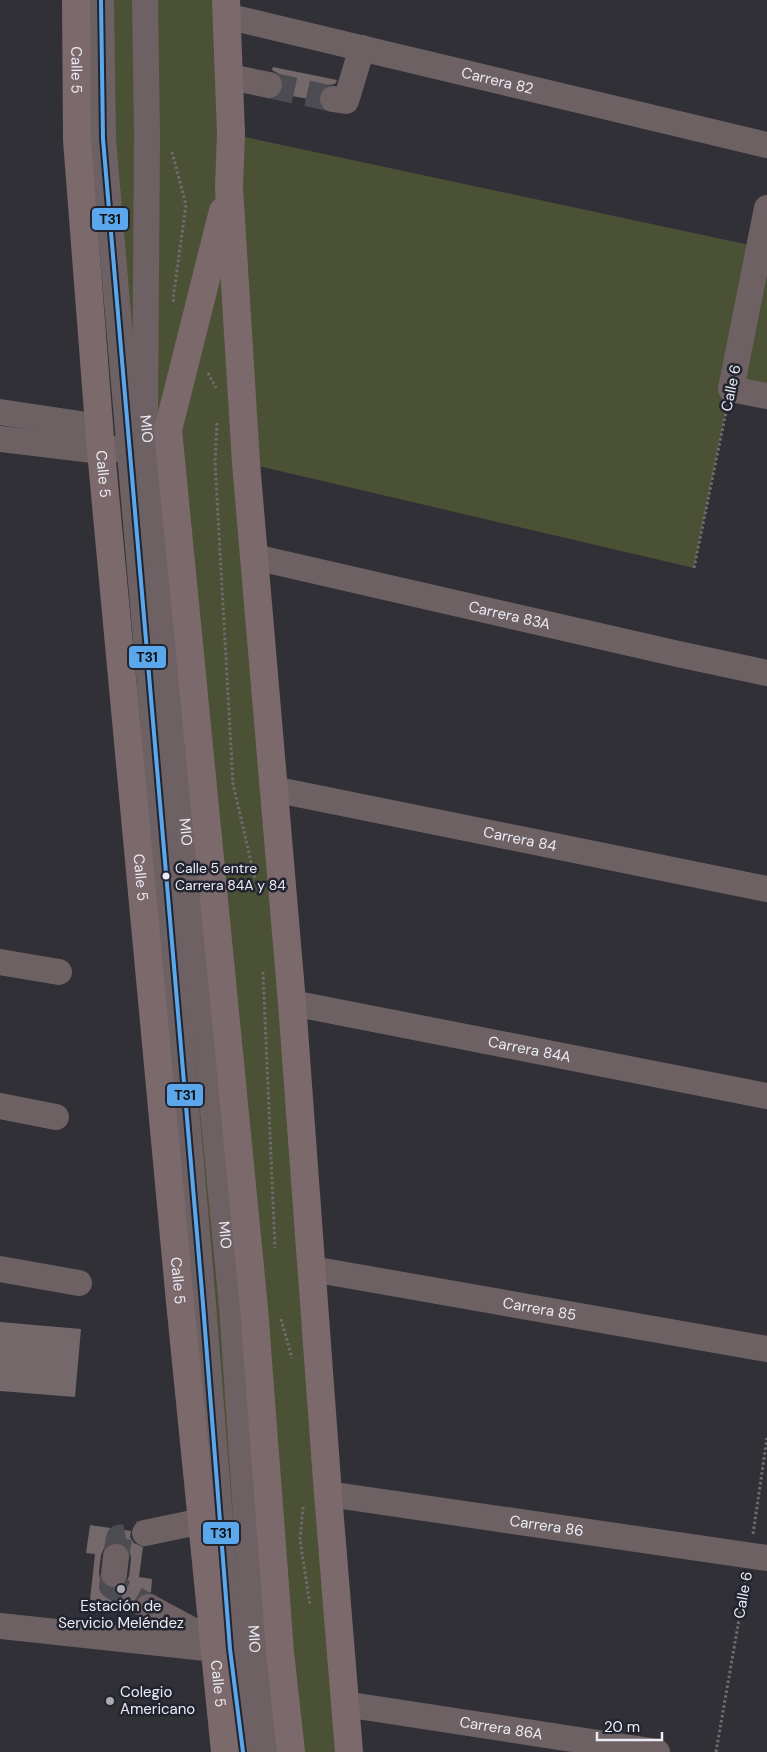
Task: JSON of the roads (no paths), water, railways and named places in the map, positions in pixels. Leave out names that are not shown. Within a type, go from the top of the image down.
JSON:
[{"type":"main road","name":"Calle 5","points":[[76,0],[77,140],[100,439],[179,1292],[225,1752]]},
{"type":"main road","points":[[226,8],[231,134],[229,187],[246,463],[292,1003],[312,1270],[316,1497],[349,1752]]},
{"type":"main road","points":[[229,187],[149,440],[254,1308],[280,1652],[291,1752]]},
{"type":"street","name":"MIO","points":[[101,0],[103,139],[149,440],[230,1650],[242,1752]]},
{"type":"street","name":"MIO","points":[[145,0],[147,137],[145,413],[232,1306],[255,1651],[267,1752]]},
{"type":"street","name":"Carrera 82","points":[[226,8],[362,48],[767,145]]},
{"type":"street","points":[[333,99],[346,101],[362,48]]},
{"type":"street","points":[[230,77],[269,85]]},
{"type":"street","name":"Calle 6","points":[[767,208],[731,389],[767,396]]},
{"type":"street","points":[[0,412],[100,439]]},
{"type":"street","points":[[0,439],[149,440]]},
{"type":"street","name":"Carrera 83A","points":[[254,557],[767,673]]},
{"type":"street","name":"Carrera 84","points":[[273,789],[767,889]]},
{"type":"street","points":[[0,962],[59,972]]},
{"type":"street","name":"Carrera 84A","points":[[292,1003],[767,1096]]},
{"type":"street","points":[[0,1106],[56,1116]]},
{"type":"street","points":[[0,1269],[78,1283]]},
{"type":"street","name":"Carrera 85","points":[[312,1270],[767,1349]]},
{"type":"street","name":"Carrera 86","points":[[316,1497],[758,1556]]},
{"type":"street","points":[[145,1533],[202,1521]]},
{"type":"street","points":[[149,1607],[215,1645]]},
{"type":"street","points":[[0,1626],[215,1645]]},
{"type":"street","name":"Carrera 86A","points":[[344,1704],[657,1752]]},
{"type":"tunnel","points":[[269,85],[333,99]]},
{"type":"tunnel","points":[[116,1557],[119,1538],[145,1533]]},
{"type":"tunnel","points":[[114,1574],[112,1586],[149,1607]]},
{"type":"place","name":"Calle 5 entre Carrera 84A y 84","points":[[166,876]]},
{"type":"place","name":"Estación de Servicio Meléndez","points":[[121,1589]]},
{"type":"place","name":"Colegio Americano","points":[[110,1701]]}]
